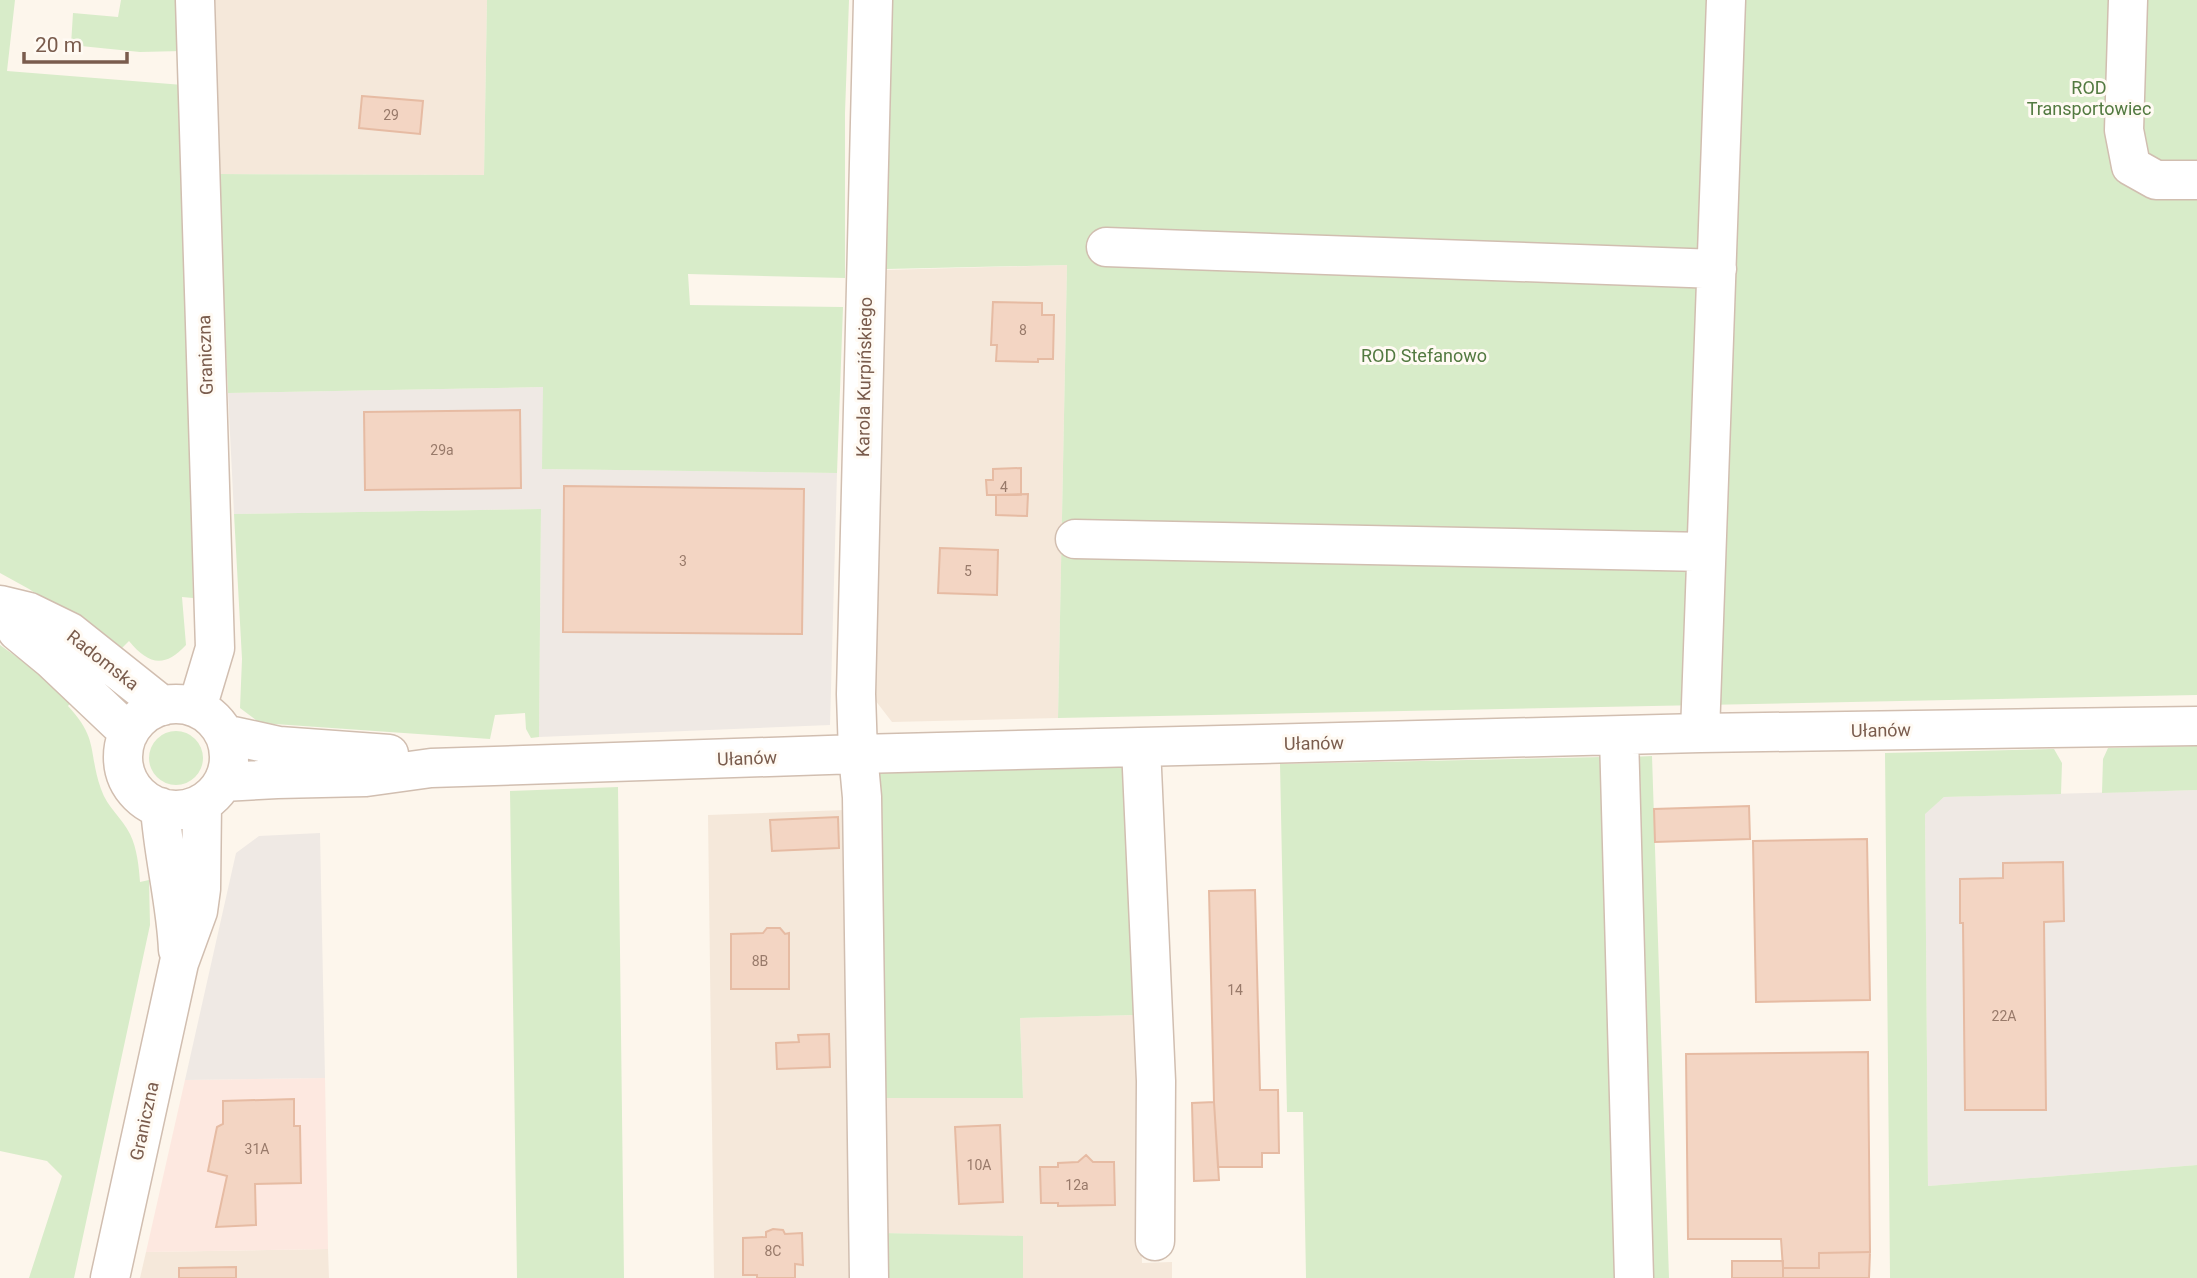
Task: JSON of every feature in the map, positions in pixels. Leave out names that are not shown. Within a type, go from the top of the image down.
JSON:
[{"type":"street","name":"Graniczna","points":[[195,0],[215,648],[195,716]]},
{"type":"street","name":"Karola Kurpińskiego","points":[[869,1278],[862,797],[856,694],[873,0]]},
{"type":"street","points":[[1700,733],[1726,0]]},
{"type":"street","points":[[2128,0],[2124,130],[2131,166],[2156,180],[2197,180]]},
{"type":"street","points":[[1106,247],[1717,269]]},
{"type":"street","points":[[1075,539],[1706,552]]},
{"type":"street","name":"Radomska","points":[[1,606],[29,612],[70,632],[195,716]]},
{"type":"street","name":"Radomska","points":[[1,606],[22,637],[51,659],[129,733]]},
{"type":"street","points":[[143,716],[195,716],[229,759],[212,793],[183,809],[160,807],[140,795],[128,777],[124,755],[129,733],[143,716]]},
{"type":"street","name":"Ułanów","points":[[195,716],[279,746],[405,757],[431,768]]},
{"type":"street","name":"Ułanów","points":[[212,793],[277,779],[366,777],[431,768],[858,754],[1700,733],[2197,726]]},
{"type":"street","points":[[1619,736],[1634,1278]]},
{"type":"street","points":[[1141,747],[1156,1081],[1155,1241]]},
{"type":"street","name":"Graniczna","points":[[110,1278],[179,963],[198,911],[212,793]]},
{"type":"street","name":"Graniczna","points":[[160,807],[161,830],[177,922],[179,963]]},
{"type":"shaded area","points":[[210,0],[487,0],[484,175],[218,174]]},
{"type":"shaded area","points":[[1067,265],[1058,718],[892,722],[875,700],[886,270]]},
{"type":"shaded area","points":[[544,387],[543,469],[837,473],[830,725],[539,737],[541,509],[234,514],[228,393]]},
{"type":"shaded area","points":[[2197,790],[2197,1165],[1928,1186],[1925,813],[1944,797]]},
{"type":"shaded area","points":[[845,810],[855,1278],[714,1278],[708,815]]},
{"type":"shaded area","points":[[320,833],[325,1078],[185,1080],[236,853],[259,836]]},
{"type":"shaded area","points":[[1135,1015],[1142,1263],[1172,1262],[1172,1278],[1023,1278],[1023,1237],[883,1233],[881,1098],[1023,1098],[1020,1018]]},
{"type":"shaded area","points":[[325,1078],[328,1249],[146,1252],[185,1080]]},
{"type":"shaded area","points":[[328,1249],[329,1278],[140,1278],[146,1252]]},
{"type":"green space","points":[[0,0],[15,0],[7,71],[183,85],[193,598],[182,597],[186,645],[178,653],[163,660],[150,659],[129,641],[121,649],[0,573]]},
{"type":"green space","points":[[121,0],[180,0],[182,51],[140,52],[71,45],[73,13],[118,17]]},
{"type":"green space","points":[[487,0],[849,0],[845,113],[845,278],[688,274],[690,305],[843,307],[837,473],[542,469],[543,387],[228,393],[218,174],[484,175]]},
{"type":"green space","name":"ROD Stefanowo","points":[[893,0],[2197,0],[2197,695],[1058,718],[1067,265],[886,269]]},
{"type":"green space","points":[[541,509],[539,737],[531,738],[526,729],[525,713],[495,715],[490,739],[260,723],[240,708],[242,659],[234,514]]},
{"type":"green space","points":[[0,645],[73,700],[68,706],[89,737],[104,795],[132,839],[140,882],[149,880],[150,925],[74,1278],[29,1278],[62,1176],[47,1161],[0,1151]]},
{"type":"green space","points":[[176,731],[195,739],[203,758],[195,777],[176,785],[157,777],[149,758],[157,739]]},
{"type":"green space","points":[[2197,746],[2197,790],[2102,793],[2103,759],[2108,748]]},
{"type":"green space","points":[[2054,749],[2062,763],[2061,794],[1944,797],[1925,814],[1928,1186],[2197,1165],[2197,1278],[1890,1278],[1885,753]]},
{"type":"green space","points":[[1652,756],[1669,1278],[1648,1278],[1630,757]]},
{"type":"green space","points":[[1602,757],[1616,1278],[1306,1278],[1303,1112],[1287,1112],[1280,764]]},
{"type":"green space","points":[[1128,767],[1135,1015],[1020,1018],[1023,1098],[881,1098],[877,773]]},
{"type":"green space","points":[[618,787],[624,1278],[517,1278],[510,791]]},
{"type":"green space","points":[[883,1233],[1023,1236],[1023,1278],[883,1278]]},
{"type":"building","points":[[362,96],[423,101],[420,134],[359,128]]},
{"type":"building","points":[[993,302],[1042,303],[1042,315],[1054,315],[1053,359],[1038,359],[1038,362],[996,361],[997,345],[991,345]]},
{"type":"building","points":[[520,410],[521,488],[365,490],[364,412]]},
{"type":"building","points":[[1021,468],[1021,495],[987,495],[986,480],[993,480],[993,469]]},
{"type":"building","points":[[564,486],[804,489],[802,634],[563,632]]},
{"type":"building","points":[[1028,494],[1027,516],[996,515],[996,495]]},
{"type":"building","points":[[940,548],[998,550],[997,595],[938,593]]},
{"type":"building","points":[[1749,806],[1750,839],[1655,842],[1654,809]]},
{"type":"building","points":[[838,817],[839,848],[772,851],[770,820]]},
{"type":"building","points":[[1867,839],[1870,1000],[1756,1002],[1753,841]]},
{"type":"building","points":[[2063,862],[2064,921],[2044,922],[2046,1110],[1965,1110],[1960,879],[2003,878],[2003,863]]},
{"type":"building","points":[[1255,890],[1260,1090],[1278,1090],[1279,1153],[1262,1153],[1262,1167],[1218,1167],[1209,891]]},
{"type":"building","points":[[767,928],[780,928],[785,934],[789,933],[789,989],[731,989],[731,934],[763,933]]},
{"type":"building","points":[[829,1034],[830,1067],[777,1069],[776,1043],[799,1042],[798,1035]]},
{"type":"building","points":[[1868,1052],[1870,1252],[1819,1253],[1819,1268],[1783,1268],[1781,1239],[1688,1239],[1686,1054]]},
{"type":"building","points":[[294,1099],[294,1126],[300,1126],[301,1183],[255,1184],[256,1225],[216,1227],[227,1176],[208,1171],[217,1127],[223,1124],[223,1101]]},
{"type":"building","points":[[1214,1102],[1219,1180],[1194,1181],[1192,1103]]},
{"type":"building","points":[[1000,1125],[1003,1202],[959,1204],[955,1127]]},
{"type":"building","points":[[1086,1155],[1093,1162],[1114,1162],[1115,1205],[1058,1206],[1058,1203],[1041,1203],[1040,1167],[1058,1167],[1058,1163],[1078,1162]]},
{"type":"building","points":[[773,1229],[783,1230],[785,1234],[802,1233],[803,1265],[795,1264],[795,1278],[757,1278],[757,1275],[743,1275],[743,1238],[766,1237],[766,1232]]},
{"type":"building","points":[[1870,1252],[1869,1278],[1783,1278],[1783,1268],[1819,1268],[1819,1253]]},
{"type":"building","points":[[1732,1261],[1783,1261],[1783,1278],[1732,1278]]},
{"type":"building","points":[[236,1267],[236,1278],[179,1278],[179,1268]]},
{"type":"park label","name":"ROD Transportowiec","points":[[2089,98]]}]
